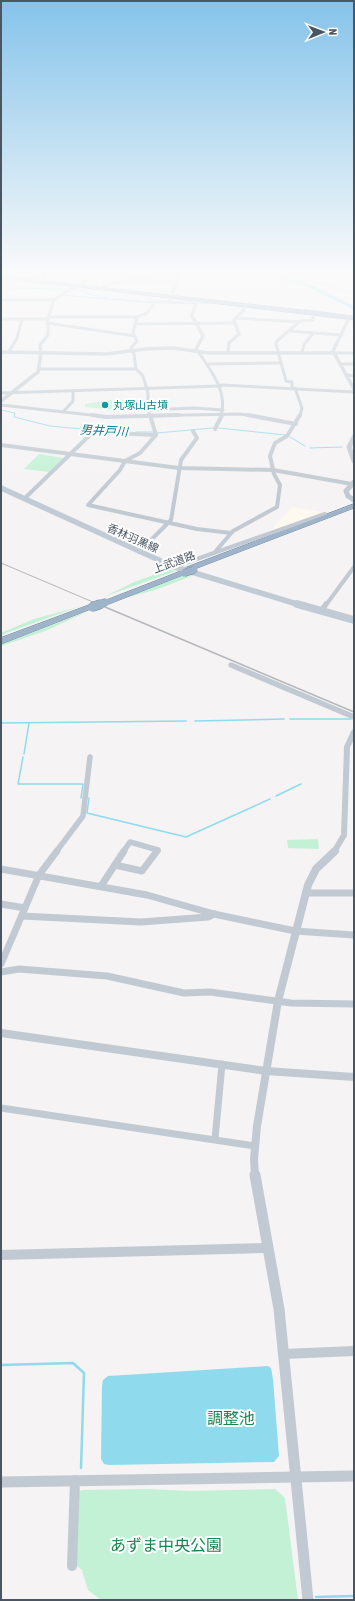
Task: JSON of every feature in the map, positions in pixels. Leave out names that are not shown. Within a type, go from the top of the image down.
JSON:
[{"type":"highway","name":"上武道路","points":[[1,637],[104,601],[320,517],[354,506]]},
{"type":"highway","name":"上武道路","points":[[184,570],[354,510]]},
{"type":"highway","name":"上武道路","points":[[1,641],[90,606]]},
{"type":"main road","name":"香林羽黒線","points":[[1,488],[139,552],[184,570],[354,620]]},
{"type":"street","points":[[9,352],[12,347]]},
{"type":"street","points":[[1,402],[23,383],[37,374],[40,369],[41,353],[39,347]]},
{"type":"street","points":[[132,347],[136,369],[143,376],[147,389],[148,410],[156,435]]},
{"type":"street","points":[[196,351],[198,347]]},
{"type":"street","points":[[228,352],[229,347]]},
{"type":"street","points":[[214,553],[231,533],[278,507],[280,485],[273,470],[270,456],[272,448],[278,441],[287,436],[296,424],[302,411],[292,382],[286,381],[278,347]]},
{"type":"street","points":[[302,352],[304,347]]},
{"type":"street","points":[[1,393],[12,394],[221,386],[354,390],[348,376],[334,353],[334,347]]},
{"type":"street","points":[[1,352],[107,354],[169,348],[196,351],[354,354]]},
{"type":"street","points":[[196,351],[208,364],[221,386],[224,397],[223,412],[215,429]]},
{"type":"street","points":[[208,364],[282,363]]},
{"type":"street","points":[[341,364],[354,364]]},
{"type":"street","points":[[40,369],[136,369]]},
{"type":"street","points":[[348,376],[354,376]]},
{"type":"street","points":[[64,412],[73,401],[72,392]]},
{"type":"street","points":[[1,405],[106,417],[223,412]]},
{"type":"street","points":[[148,410],[194,408],[247,415],[296,424]]},
{"type":"street","points":[[139,552],[171,522],[181,460],[196,440],[193,431]]},
{"type":"street","points":[[24,499],[93,432],[156,435]]},
{"type":"street","points":[[156,435],[140,453],[125,461],[120,470],[88,505],[171,522],[197,529],[231,533]]},
{"type":"street","points":[[354,437],[349,447],[354,461]]},
{"type":"street","points":[[1,445],[179,468],[273,470],[353,483]]},
{"type":"street","points":[[353,483],[346,491],[348,496],[354,500]]},
{"type":"street","points":[[184,570],[214,553],[281,532]]},
{"type":"street","points":[[321,611],[354,567]]},
{"type":"street","points":[[231,665],[354,717]]},
{"type":"street","points":[[308,1600],[284,1354],[277,1299],[255,1185],[255,1146],[278,1001],[295,931],[306,893],[316,869],[335,851],[344,836],[347,747],[354,732]]},
{"type":"street","points":[[1,964],[39,876],[83,816],[90,757]]},
{"type":"street","points":[[101,886],[130,842],[158,850],[142,871],[115,865]]},
{"type":"street","points":[[1,869],[101,886],[153,897],[214,914],[295,931],[354,935]]},
{"type":"street","points":[[306,893],[354,893]]},
{"type":"street","points":[[1,904],[25,908]]},
{"type":"street","points":[[22,916],[141,922],[208,916],[214,914]]},
{"type":"street","points":[[1,972],[19,969],[107,976],[184,993],[210,992],[291,1003],[354,1004]]},
{"type":"street","points":[[1,1033],[266,1071],[354,1077]]},
{"type":"street","points":[[215,1139],[222,1064]]},
{"type":"street","points":[[1,1108],[255,1146]]},
{"type":"street","points":[[1,1255],[267,1248]]},
{"type":"street","points":[[284,1354],[354,1351]]},
{"type":"street","points":[[1,1482],[354,1476]]},
{"type":"street","points":[[72,1566],[75,1480]]},
{"type":"shaded area","points":[[292,507],[322,512],[269,532]]},
{"type":"green space","name":"丸塚山古墳","points":[[110,400],[121,402],[124,405],[113,410],[85,407],[85,404]]},
{"type":"green space","points":[[39,454],[64,458],[49,472],[24,469]]},
{"type":"green space","points":[[170,569],[176,571],[106,596],[134,582]]},
{"type":"green space","points":[[187,574],[189,577],[191,575],[189,574],[193,575],[192,576],[155,590],[117,600]]},
{"type":"green space","points":[[78,607],[1,635],[1,633],[34,619]]},
{"type":"green space","points":[[89,611],[45,631],[1,646],[1,644]]},
{"type":"green space","points":[[318,839],[319,849],[288,848],[287,840]]},
{"type":"green space","name":"あずま中央公園","points":[[146,1489],[191,1491],[275,1489],[285,1498],[298,1600],[101,1600],[88,1590],[82,1570],[76,1565],[77,1492],[82,1490]]},
{"type":"water","points":[[268,1366],[271,1368],[273,1379],[279,1456],[274,1462],[109,1465],[104,1464],[101,1459],[102,1386],[103,1380],[108,1376]]},
{"type":"waterway","name":"男井戸川","points":[[1,410],[15,413],[14,417],[50,426],[92,430]]},
{"type":"waterway","name":"男井戸川","points":[[157,433],[213,428]]},
{"type":"waterway","name":"男井戸川","points":[[219,428],[285,435]]},
{"type":"waterway","name":"男井戸川","points":[[136,432],[154,432]]},
{"type":"waterway","name":"男井戸川","points":[[290,437],[305,446]]},
{"type":"waterway","name":"男井戸川","points":[[310,448],[342,447]]},
{"type":"waterway","points":[[195,721],[284,719]]},
{"type":"waterway","points":[[290,719],[351,719]]},
{"type":"waterway","points":[[1,723],[186,721]]},
{"type":"waterway","points":[[24,754],[29,723]]},
{"type":"waterway","points":[[23,757],[18,784],[83,784],[81,798]]},
{"type":"waterway","points":[[276,796],[301,784]]},
{"type":"waterway","points":[[89,798],[87,813],[186,837],[270,799]]},
{"type":"waterway","points":[[1,1365],[73,1363],[84,1373],[81,1468]]},
{"type":"waterway","points":[[316,1597],[354,1596]]},
{"type":"railway","points":[[1,563],[100,605]]},
{"type":"railway","points":[[98,604],[354,712]]},
{"type":"place","name":"丸塚山古墳","points":[[105,405]]},
{"type":"park label","name":"調整池","points":[[231,1418]]}]
